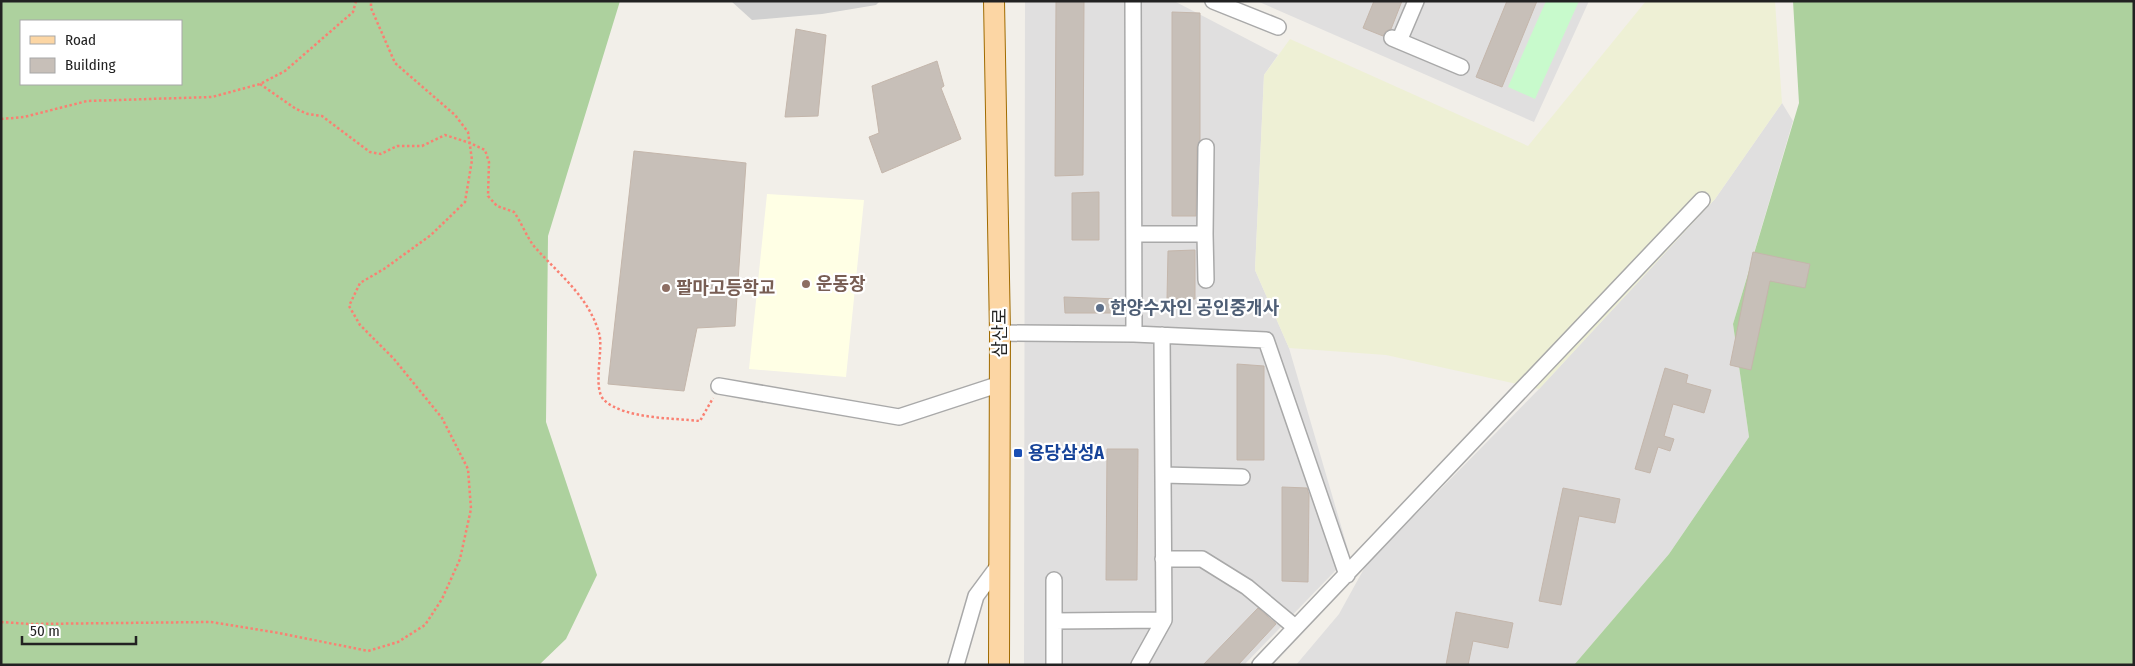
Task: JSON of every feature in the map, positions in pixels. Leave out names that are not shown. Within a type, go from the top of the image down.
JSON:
[{"type":"main road","name":"삼산로","points":[[994,1],[1000,332],[999,665]]},
{"type":"street","points":[[1133,1],[1134,334]]},
{"type":"street","points":[[1213,1],[1278,27]]},
{"type":"street","points":[[1416,1],[1396,39],[1461,66]]},
{"type":"street","points":[[1206,148],[1206,280]]},
{"type":"street","points":[[1260,665],[1702,200]]},
{"type":"street","points":[[1134,234],[1205,234]]},
{"type":"street","points":[[1000,332],[1134,334],[1266,340],[1347,574]]},
{"type":"street","points":[[1139,665],[1164,620],[1162,335]]},
{"type":"street","points":[[719,386],[899,417],[1000,384]]},
{"type":"street","points":[[1163,475],[1242,477]]},
{"type":"street","points":[[1163,559],[1202,559],[1247,587],[1295,627]]},
{"type":"street","points":[[956,665],[976,596],[999,565]]},
{"type":"street","points":[[1054,580],[1054,665]]},
{"type":"street","points":[[1054,621],[1164,620]]},
{"type":"path","points":[[1,120],[24,118],[87,101],[212,97],[260,84],[285,71],[352,12],[356,1]]},
{"type":"path","points":[[1,622],[30,624],[211,622],[279,633],[368,651],[398,642],[425,625],[442,599],[460,559],[471,509],[468,469],[442,418],[394,359],[360,325],[349,306],[360,283],[384,270],[431,235],[465,202],[472,160],[470,143],[468,132],[455,115],[395,63],[372,8],[371,1]]},
{"type":"path","points":[[260,84],[296,109],[308,114],[322,116],[370,152],[381,154],[397,146],[422,146],[445,135],[485,150],[489,162],[488,196],[497,206],[514,212],[533,244],[560,271],[586,303],[600,334],[599,381],[602,398],[614,408],[630,413],[700,421],[719,386]]},
{"type":"shaded area","points":[[731,1],[880,1],[876,5],[822,14],[752,20]]},
{"type":"shaded area","points":[[1025,1],[1174,1],[1278,55],[1264,75],[1255,270],[1289,348],[1349,553],[1337,569],[1244,665],[1024,665]]},
{"type":"shaded area","points":[[1257,1],[1589,1],[1534,122]]},
{"type":"shaded area","points":[[1646,1],[1775,1],[1782,103],[1715,199],[1539,389],[1386,355],[1289,348],[1255,270],[1264,75],[1290,39],[1528,146]]},
{"type":"shaded area","points":[[1782,103],[1793,121],[1733,324],[1749,437],[1669,554],[1574,665],[1296,665],[1339,614],[1366,565],[1539,389],[1715,199]]},
{"type":"shaded area","name":"운동장","points":[[767,194],[864,200],[846,377],[749,369]]},
{"type":"green space","points":[[1,1],[620,1],[548,236],[546,422],[597,575],[566,639],[539,665],[1,665]]},
{"type":"green space","points":[[1546,1],[1579,1],[1535,99],[1508,87]]},
{"type":"green space","points":[[1793,1],[2134,1],[2134,665],[1574,665],[1669,554],[1749,437],[1733,324],[1799,103]]},
{"type":"building","points":[[1056,1],[1084,1],[1083,175],[1055,176]]},
{"type":"building","points":[[1374,1],[1402,1],[1391,29],[1386,31],[1383,36],[1363,28]]},
{"type":"building","points":[[1507,1],[1537,1],[1502,87],[1476,77]]},
{"type":"building","points":[[1172,12],[1200,13],[1200,140],[1197,147],[1196,216],[1172,216]]},
{"type":"building","points":[[796,29],[826,35],[818,116],[785,117]]},
{"type":"building","points":[[937,61],[944,86],[941,88],[961,139],[882,173],[869,137],[879,133],[872,86]]},
{"type":"building","points":[[634,151],[746,163],[735,326],[697,328],[684,391],[608,384]]},
{"type":"building","points":[[1099,192],[1099,240],[1072,240],[1072,193]]},
{"type":"building","points":[[1195,250],[1195,299],[1167,299],[1168,251]]},
{"type":"building","points":[[1753,252],[1810,264],[1805,288],[1770,281],[1751,370],[1730,365]]},
{"type":"building","points":[[1064,297],[1118,299],[1117,313],[1065,313]]},
{"type":"building","points":[[1237,364],[1264,366],[1264,460],[1237,460]]},
{"type":"building","points":[[1665,368],[1688,375],[1686,383],[1711,390],[1704,413],[1673,404],[1664,436],[1674,439],[1670,451],[1658,447],[1650,473],[1635,469]]},
{"type":"building","points":[[1107,449],[1138,449],[1137,580],[1106,580]]},
{"type":"building","points":[[1282,487],[1307,488],[1309,495],[1308,582],[1282,581]]},
{"type":"building","points":[[1563,488],[1620,499],[1615,523],[1579,516],[1561,605],[1539,601]]},
{"type":"building","points":[[1258,608],[1276,624],[1238,665],[1203,665]]},
{"type":"building","points":[[1456,612],[1513,623],[1508,648],[1473,641],[1468,665],[1446,665]]},
{"type":"place","name":"운동장","points":[[806,284]]},
{"type":"place","name":"팔마고등학교","points":[[666,288]]},
{"type":"place","name":"한양수자인 공인중개사","points":[[1100,308]]},
{"type":"place","name":"용당삼성A","points":[[1018,453]]}]
